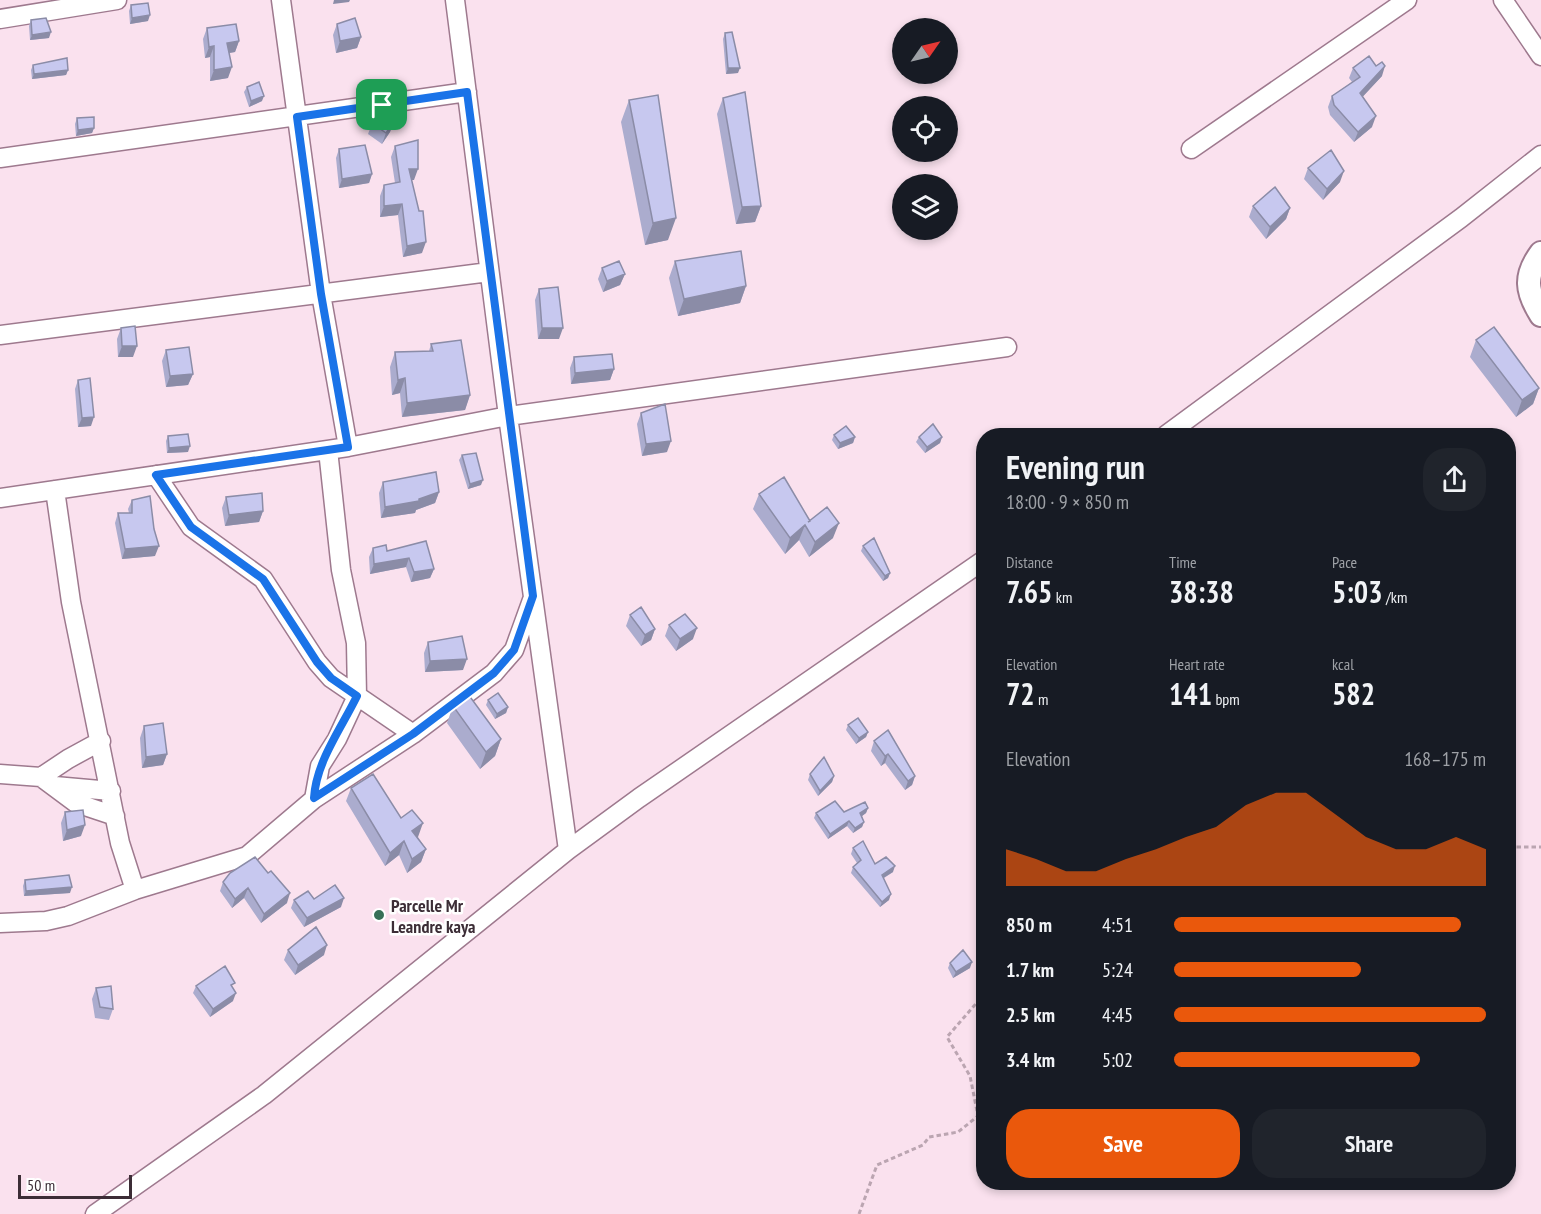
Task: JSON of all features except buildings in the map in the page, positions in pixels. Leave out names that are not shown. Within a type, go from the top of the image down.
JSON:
[{"type":"street","points":[[0,19],[117,0]]},
{"type":"street","points":[[281,0],[321,294],[348,447]]},
{"type":"street","points":[[455,0],[508,416],[568,850]]},
{"type":"street","points":[[1191,149],[1407,0]]},
{"type":"street","points":[[1503,0],[1541,56]]},
{"type":"street","points":[[0,158],[467,92]]},
{"type":"street","points":[[1176,428],[1461,218],[1541,155]]},
{"type":"street","points":[[1541,253],[1527,276],[1528,290],[1541,315]]},
{"type":"street","points":[[0,335],[489,272]]},
{"type":"street","points":[[0,498],[348,447],[508,416],[1007,347]]},
{"type":"street","points":[[314,798],[320,766],[337,739],[357,696],[356,643],[341,570],[328,450]]},
{"type":"street","points":[[156,475],[191,527],[263,579],[317,662],[331,678],[413,734]]},
{"type":"street","points":[[55,490],[71,602],[116,816],[135,890]]},
{"type":"street","points":[[95,1214],[264,1095],[568,850],[639,798],[976,566]]},
{"type":"street","points":[[0,923],[46,921],[68,916],[135,890],[247,856],[314,798],[413,734],[494,673],[514,650],[533,596]]},
{"type":"street","points":[[48,782],[68,759],[101,741]]},
{"type":"street","points":[[0,774],[111,791]]},
{"type":"street","points":[[48,782],[76,802],[116,816]]},
{"type":"path","points":[[1516,847],[1541,847]]},
{"type":"path","points":[[976,1004],[947,1037],[970,1076],[976,1106]]},
{"type":"path","points":[[859,1214],[877,1165],[923,1145],[929,1137],[958,1132],[976,1118]]},
{"type":"place","name":"Parcelle Mr Leandre kaya","points":[[379,915]]},
{"type":"route","points":[[467,92],[533,596],[514,650],[494,673],[371,764],[314,798],[315,779],[320,766],[337,739],[357,696],[331,678],[317,662],[263,579],[191,527],[156,475],[348,447],[321,294],[297,117],[382,105],[467,92]]}]
